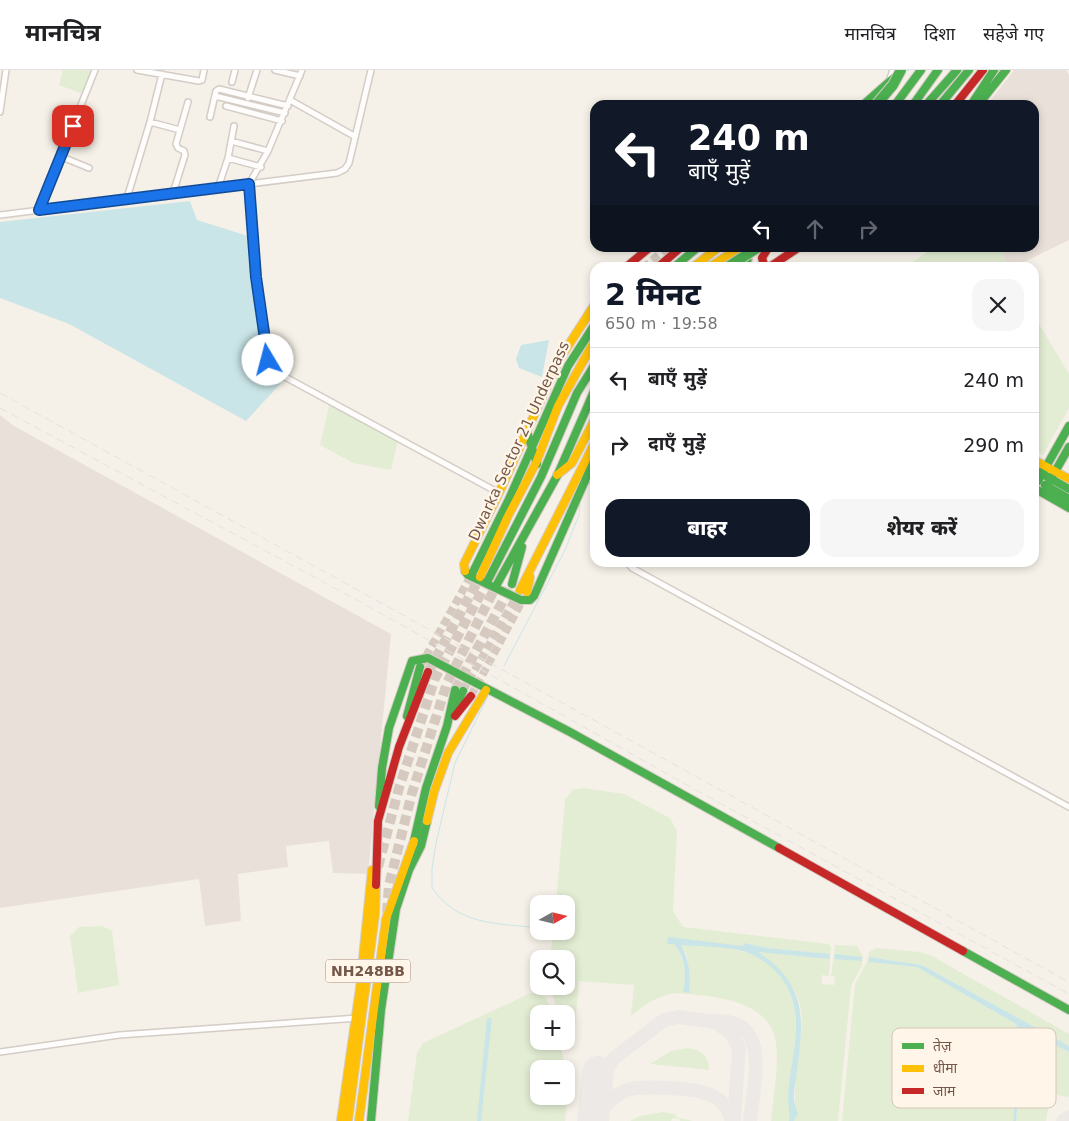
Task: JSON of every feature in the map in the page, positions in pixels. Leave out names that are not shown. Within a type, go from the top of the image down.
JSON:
[{"type":"main road","points":[[869,100],[903,70]]},
{"type":"main road","points":[[880,100],[903,70]]},
{"type":"main road","points":[[899,100],[921,70]]},
{"type":"main road","points":[[917,100],[938,70]]},
{"type":"main road","points":[[930,100],[957,70]]},
{"type":"main road","points":[[944,100],[969,70]]},
{"type":"main road","points":[[958,100],[983,70]]},
{"type":"main road","points":[[967,100],[992,70]]},
{"type":"main road","points":[[973,100],[992,70]]},
{"type":"main road","points":[[982,100],[1006,70]]},
{"type":"main road","points":[[633,262],[644,252]]},
{"type":"main road","points":[[664,262],[675,252]]},
{"type":"main road","points":[[680,262],[692,252]]},
{"type":"main road","points":[[700,262],[713,252]]},
{"type":"main road","points":[[717,262],[733,252]]},
{"type":"main road","points":[[735,262],[751,252]]},
{"type":"main road","points":[[776,262],[792,252]]},
{"type":"main road","points":[[590,312],[559,360],[499,493],[464,564],[464,570],[468,575],[521,600],[530,600],[534,596],[590,454]]},
{"type":"main road","name":"Dwarka Sector 21 Underpass","points":[[484,579],[532,448],[568,366],[590,331]]},
{"type":"main road","points":[[484,579],[508,516],[536,463],[558,406],[590,349]]},
{"type":"main road","points":[[484,579],[540,477],[577,394],[590,372]]},
{"type":"main road","points":[[484,579],[527,530],[556,476],[590,400]]},
{"type":"main road","points":[[1042,477],[1069,426]]},
{"type":"main road","points":[[556,476],[572,464],[590,429]]},
{"type":"main road","points":[[527,432],[540,477]]},
{"type":"main road","points":[[1042,477],[1069,447]]},
{"type":"main road","points":[[527,530],[520,589],[579,481],[590,467]]},
{"type":"main road","points":[[1042,477],[1069,479]]},
{"type":"main road","points":[[1042,477],[1069,489]]},
{"type":"main road","points":[[1042,477],[1069,499]]},
{"type":"main road","points":[[1042,477],[1069,508]]},
{"type":"main road","points":[[508,516],[516,523]]},
{"type":"main road","points":[[378,821],[382,768],[389,728],[412,660],[422,658],[435,661],[486,690],[570,732],[1069,1010]]},
{"type":"main road","points":[[378,821],[424,670]]},
{"type":"main road","points":[[371,1121],[376,1093],[381,1010],[396,909],[409,870],[421,846],[434,792],[448,753],[486,690]]},
{"type":"main road","points":[[447,726],[463,692],[447,726]]},
{"type":"main road","name":"NH248BB","points":[[359,1121],[382,940],[394,892],[413,844],[426,788],[447,726]]},
{"type":"main road","name":"NH248BB","points":[[348,1121],[359,1018],[376,915],[378,821]]},
{"type":"main road","points":[[341,1121],[359,1018]]},
{"type":"street","points":[[0,112],[6,70]]},
{"type":"street","points":[[39,210],[62,157],[95,70]]},
{"type":"street","points":[[137,70],[199,81],[202,80],[204,70]]},
{"type":"street","points":[[232,82],[235,70]]},
{"type":"street","points":[[244,110],[257,70]]},
{"type":"street","points":[[276,70],[300,76]]},
{"type":"street","points":[[302,70],[268,151],[249,184],[256,277],[268,360],[271,368],[499,493]]},
{"type":"street","points":[[0,215],[127,198],[332,175],[343,171],[349,163],[371,70]]},
{"type":"street","points":[[889,82],[893,70]]},
{"type":"street","points":[[127,198],[162,74]]},
{"type":"street","points":[[210,117],[215,96],[219,89],[289,103],[354,136]]},
{"type":"street","points":[[215,96],[285,112]]},
{"type":"street","points":[[173,193],[185,155],[184,151],[176,146],[188,102]]},
{"type":"street","points":[[226,106],[282,120]]},
{"type":"street","points":[[150,122],[180,130]]},
{"type":"street","points":[[218,188],[228,158],[234,126]]},
{"type":"street","points":[[231,141],[268,151]]},
{"type":"street","points":[[62,157],[89,168]]},
{"type":"street","points":[[228,158],[261,166]]},
{"type":"street","points":[[587,472],[590,477]]},
{"type":"street","points":[[631,567],[725,617],[890,711],[1069,807]]},
{"type":"street","points":[[0,1052],[119,1035],[359,1018]]},
{"type":"shaded area","points":[[1014,70],[1066,70],[1069,75],[1069,240],[1024,262],[1005,262],[1003,252],[1039,252],[1039,100],[991,100]]},
{"type":"shaded area","points":[[0,415],[14,426],[391,634],[368,874],[333,873],[329,841],[286,846],[288,867],[238,874],[241,921],[205,926],[199,879],[0,908]]},
{"type":"green space","points":[[63,70],[95,70],[85,95],[59,85]]},
{"type":"green space","points":[[928,252],[1003,252],[1005,262],[912,262]]},
{"type":"green space","points":[[1039,324],[1069,374],[1069,408],[1043,455],[1039,453]]},
{"type":"green space","points":[[330,402],[398,440],[391,470],[353,463],[320,445]]},
{"type":"green space","points":[[583,788],[624,794],[670,818],[677,831],[673,911],[683,927],[829,944],[831,947],[829,976],[822,975],[822,984],[834,985],[835,976],[831,976],[835,945],[857,946],[863,956],[862,966],[851,986],[838,1121],[794,1121],[795,1082],[802,1020],[800,1006],[796,992],[787,980],[775,966],[757,952],[829,959],[829,954],[767,948],[744,943],[743,946],[674,944],[684,967],[683,992],[689,993],[687,955],[680,945],[743,951],[770,965],[783,978],[791,994],[795,1011],[794,1049],[789,1091],[789,1121],[771,1121],[777,1063],[776,1044],[772,1029],[763,1017],[751,1008],[721,998],[675,993],[652,1001],[631,1016],[634,985],[579,981],[575,1024],[575,1005],[555,1005],[553,995],[575,995],[575,950],[551,950],[552,940],[575,940],[575,895],[557,895],[565,800],[572,790]]},
{"type":"green space","points":[[102,926],[112,931],[119,985],[78,993],[70,936],[79,927]]},
{"type":"green space","points":[[876,948],[920,952],[932,956],[1069,1034],[1069,1046],[1056,1039],[1056,1028],[1036,1028],[922,965],[870,957],[870,962],[917,967],[1016,1024],[1017,1028],[892,1028],[892,1108],[1014,1108],[1013,1121],[842,1121],[855,984],[867,962],[869,952]]},
{"type":"green space","points":[[530,993],[530,995],[542,995],[546,998],[549,1005],[530,1005],[530,1050],[561,1050],[564,1060],[530,1060],[530,1105],[567,1105],[565,1121],[408,1121],[417,1053],[423,1043]]},
{"type":"green space","points":[[1056,1045],[1069,1052],[1069,1097],[1056,1095]]},
{"type":"green space","points":[[688,1048],[704,1054],[708,1061],[709,1070],[650,1064],[671,1051]]},
{"type":"green space","points":[[1017,1108],[1048,1108],[1046,1121],[1016,1121]]},
{"type":"green space","points":[[663,1112],[675,1114],[676,1117],[693,1121],[680,1121],[680,1119],[672,1118],[671,1121],[630,1121],[640,1116]]},
{"type":"water","points":[[190,201],[197,220],[248,236],[263,362],[270,372],[283,381],[246,421],[69,324],[0,298],[0,222]]},
{"type":"water","points":[[549,340],[542,377],[519,368],[516,359],[521,345]]},
{"type":"water","points":[[668,937],[743,946],[744,943],[767,948],[830,954],[829,959],[758,952],[775,965],[787,979],[795,993],[800,1008],[800,1041],[794,1096],[798,1113],[794,1121],[789,1121],[788,1095],[796,1033],[796,1018],[789,989],[773,968],[756,956],[738,950],[681,945],[688,962],[690,979],[689,993],[683,992],[685,973],[683,961],[674,944],[667,944]]},
{"type":"water","points":[[835,954],[862,957],[862,961],[834,959]]},
{"type":"water","points":[[869,957],[922,965],[1036,1028],[1017,1028],[1016,1024],[917,967],[869,962]]},
{"type":"water","points":[[487,1018],[492,1018],[481,1121],[477,1121]]},
{"type":"water","points":[[1056,1039],[1069,1046],[1069,1052],[1056,1046]]},
{"type":"water","points":[[1014,1108],[1017,1108],[1016,1121],[1013,1121]]},
{"type":"waterway","points":[[905,73],[909,70]]},
{"type":"waterway","points":[[504,666],[565,550],[579,515],[580,503]]},
{"type":"waterway","points":[[488,696],[455,763],[436,843],[432,868],[432,888],[454,910],[467,916],[494,923],[530,927]]},
{"type":"taxiway","points":[[597,1084],[613,1059],[664,1020],[679,1017],[715,1022],[731,1033],[739,1048],[734,1121]]},
{"type":"taxiway","points":[[716,1021],[734,1023],[746,1031],[753,1042],[756,1057],[756,1073],[750,1121]]},
{"type":"taxiway","points":[[594,1121],[608,1102],[622,1092],[634,1088],[682,1089],[711,1095],[725,1105],[732,1121]]},
{"type":"taxiway","points":[[1063,1121],[1069,1117]]},
{"type":"runway","points":[[593,1121],[598,1072]]},
{"type":"tunnel","points":[[650,262],[662,252]]},
{"type":"tunnel","points":[[746,255],[750,262]]},
{"type":"tunnel","points":[[420,667],[473,572]]},
{"type":"tunnel","points":[[428,672],[480,577]]},
{"type":"tunnel","points":[[378,867],[399,788],[435,678],[487,582]]},
{"type":"tunnel","points":[[455,690],[512,584]]},
{"type":"tunnel","points":[[387,913],[389,885],[412,793],[447,683],[496,586]]},
{"type":"tunnel","points":[[463,691],[519,592]]},
{"type":"tunnel","points":[[471,696],[527,592]]},
{"type":"railway","points":[[0,393],[1069,982]]},
{"type":"railway","points":[[0,408],[366,605],[696,790],[1069,994]]},
{"type":"traffic: fast","points":[[880,100],[893,85],[901,70]]},
{"type":"traffic: fast","points":[[899,100],[921,70]]},
{"type":"traffic: fast","points":[[917,100],[938,70]]},
{"type":"traffic: fast","points":[[930,100],[957,70]]},
{"type":"traffic: fast","points":[[944,100],[969,70]]},
{"type":"traffic: fast","points":[[974,100],[994,70]]},
{"type":"traffic: fast","points":[[982,100],[1006,70]]},
{"type":"traffic: fast","points":[[869,100],[897,75]]},
{"type":"traffic: fast","points":[[680,262],[692,252]]},
{"type":"traffic: fast","points":[[747,262],[748,252]]},
{"type":"traffic: fast","points":[[735,262],[751,252]]},
{"type":"traffic: fast","points":[[473,572],[509,499],[568,366],[590,332]]},
{"type":"traffic: fast","points":[[487,582],[541,477],[577,393],[590,372]]},
{"type":"traffic: fast","points":[[496,586],[557,476],[590,400]]},
{"type":"traffic: fast","points":[[1039,479],[1069,426]]},
{"type":"traffic: fast","points":[[527,432],[537,464]]},
{"type":"traffic: fast","points":[[1047,486],[1069,447]]},
{"type":"traffic: fast","points":[[465,571],[468,575],[521,600],[530,600],[534,596],[590,469]]},
{"type":"traffic: fast","points":[[1039,472],[1069,489]]},
{"type":"traffic: fast","points":[[1045,485],[1069,499]]},
{"type":"traffic: fast","points":[[1039,491],[1069,508]]},
{"type":"traffic: fast","points":[[512,584],[522,547]]},
{"type":"traffic: fast","points":[[379,806],[382,768],[389,728],[412,661],[428,658],[570,732],[779,848]]},
{"type":"traffic: fast","points":[[407,716],[420,667]]},
{"type":"traffic: fast","points":[[414,841],[426,788],[447,726],[455,690]]},
{"type":"traffic: fast","points":[[453,713],[463,691]]},
{"type":"traffic: fast","points":[[371,1121],[381,1010],[396,909],[409,870],[421,846],[427,821]]},
{"type":"traffic: fast","points":[[963,951],[1069,1010]]},
{"type":"traffic: slow","points":[[700,262],[713,252]]},
{"type":"traffic: slow","points":[[717,262],[733,252]]},
{"type":"traffic: slow","points":[[465,571],[464,564],[499,493],[559,360],[590,312]]},
{"type":"traffic: slow","points":[[480,577],[508,516],[536,463],[558,406],[590,349]]},
{"type":"traffic: slow","points":[[557,475],[572,463],[590,429]]},
{"type":"traffic: slow","points":[[520,590],[590,452]]},
{"type":"traffic: slow","points":[[1039,463],[1069,479]]},
{"type":"traffic: slow","points":[[527,592],[530,577]]},
{"type":"traffic: slow","points":[[427,821],[434,792],[448,753],[486,690]]},
{"type":"traffic: slow","points":[[359,1121],[386,919],[414,841]]},
{"type":"traffic: slow","points":[[341,1121],[360,988],[372,870]]},
{"type":"traffic: slow","points":[[348,1121],[375,915],[376,885]]},
{"type":"traffic: jam","points":[[959,100],[983,70]]},
{"type":"traffic: jam","points":[[632,262],[644,252]]},
{"type":"traffic: jam","points":[[664,262],[675,252]]},
{"type":"traffic: jam","points":[[763,262],[762,258],[766,252]]},
{"type":"traffic: jam","points":[[777,262],[792,252]]},
{"type":"traffic: jam","points":[[376,885],[378,821],[399,747],[428,672]]},
{"type":"traffic: jam","points":[[455,716],[471,696]]},
{"type":"traffic: jam","points":[[779,848],[963,951]]},
{"type":"route","points":[[73,126],[39,210],[249,184],[256,277],[268,360]]}]
